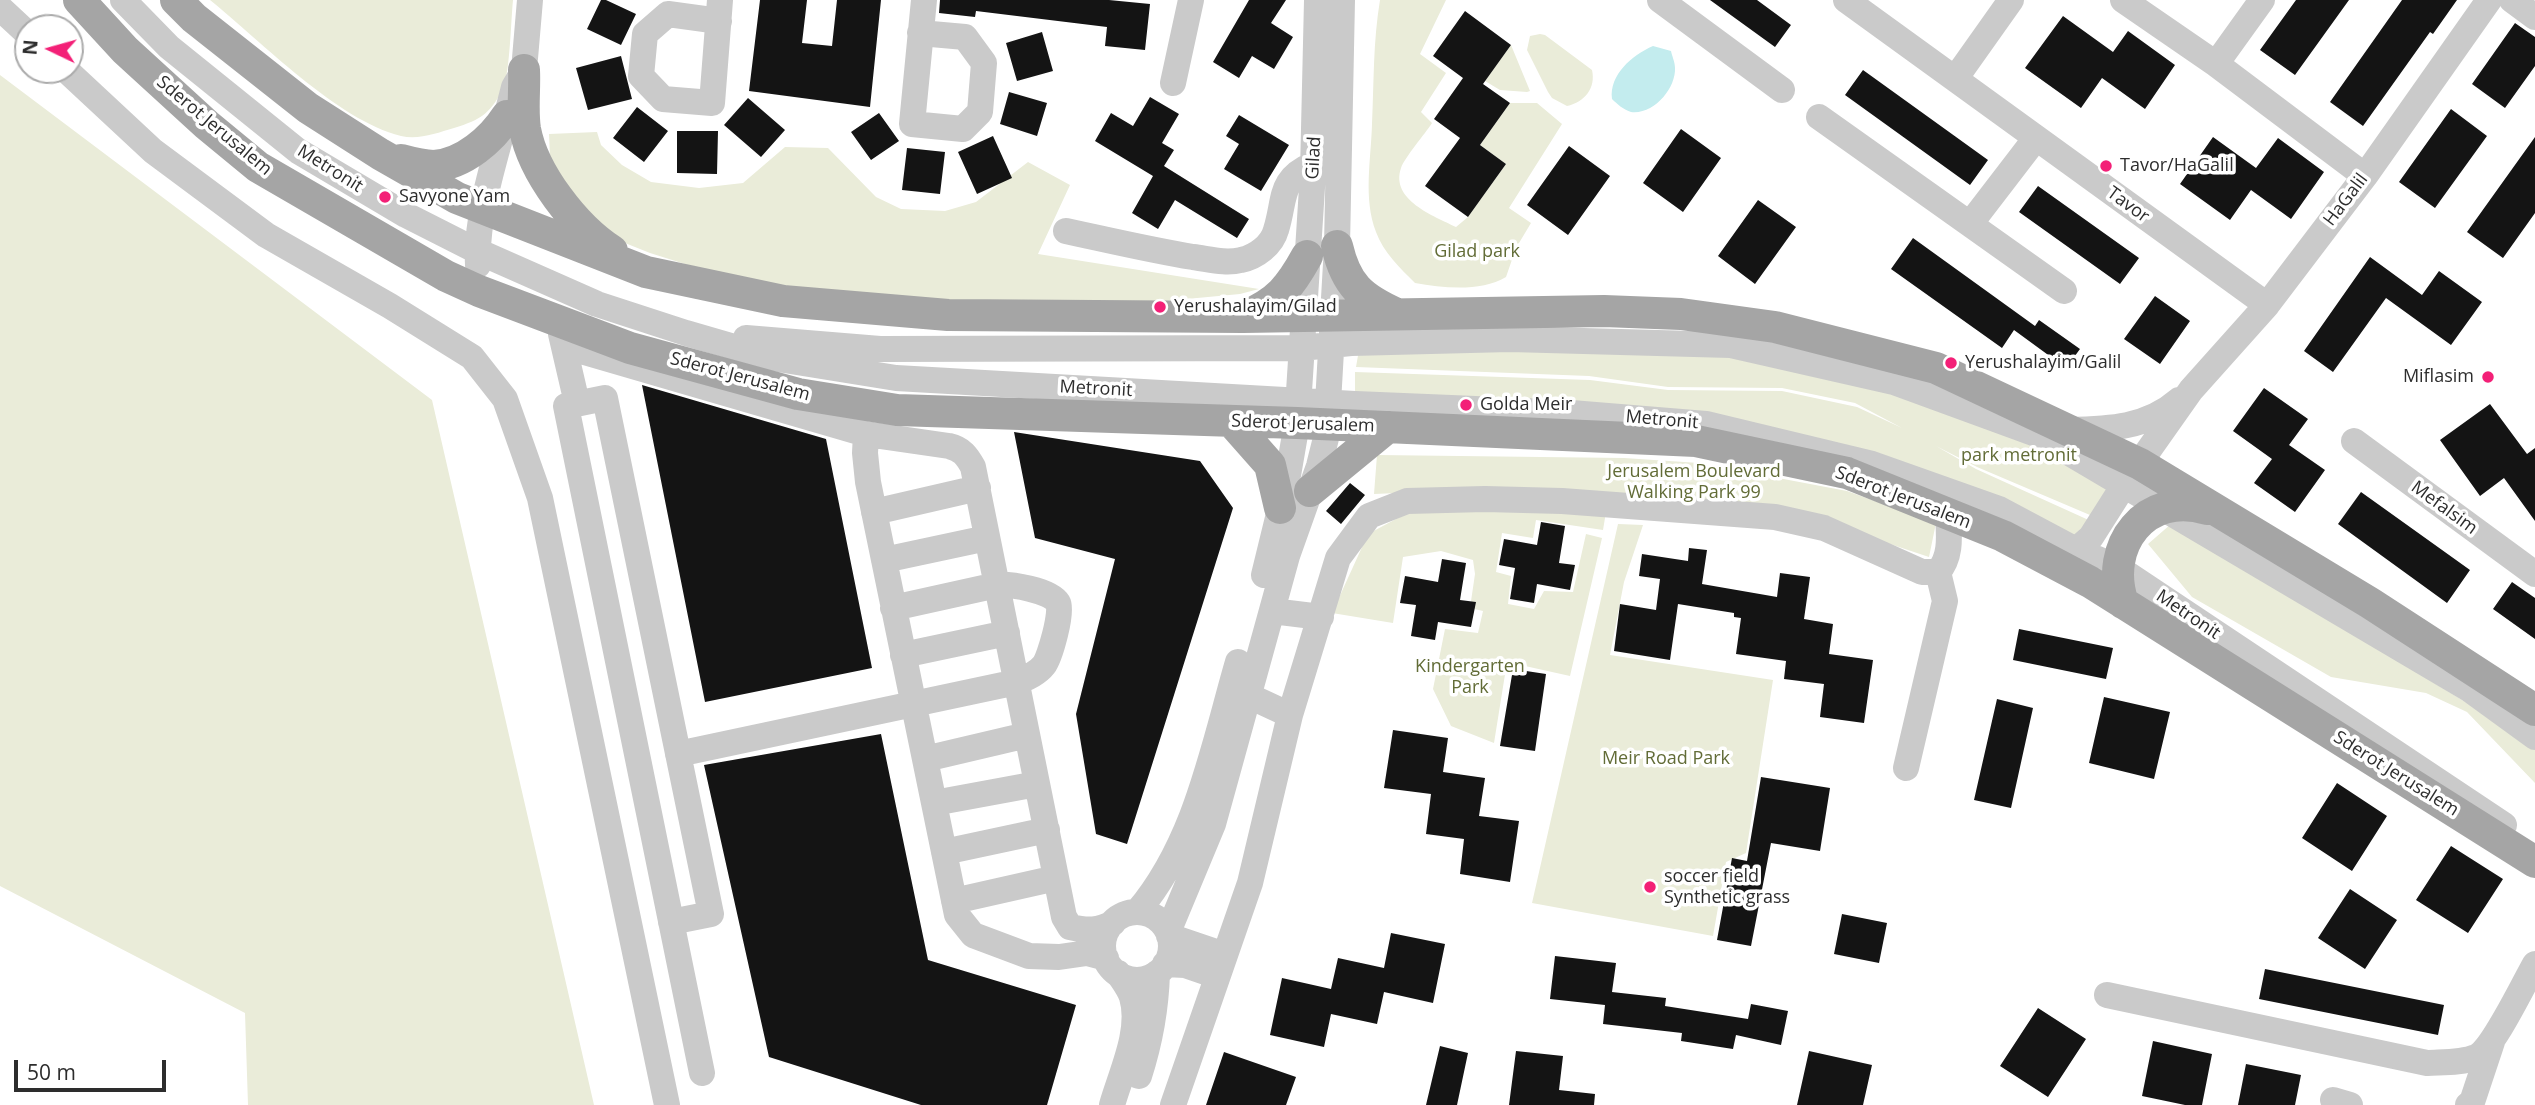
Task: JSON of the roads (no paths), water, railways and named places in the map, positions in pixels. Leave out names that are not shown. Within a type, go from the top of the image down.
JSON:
[{"type":"main road","name":"Sderot Jerusalem","points":[[79,0],[207,125],[258,167],[393,246],[561,333],[630,348],[798,394],[897,410],[1232,422],[1312,412],[1388,427],[1696,441],[1847,473],[2003,536],[2069,570],[2535,862]]},
{"type":"main road","points":[[176,0],[194,18],[308,108],[380,154],[457,198],[646,272],[783,301],[948,315],[1243,317],[1323,325],[1399,314],[1604,311],[1681,314],[1775,327],[1936,368],[2068,430],[2132,475],[2219,513],[2370,603],[2535,710]]},
{"type":"main road","points":[[524,70],[525,131],[537,167],[594,240],[646,272]]},
{"type":"main road","points":[[380,154],[435,166],[453,161],[495,134],[507,116]]},
{"type":"main road","points":[[1337,246],[1347,276],[1355,288],[1377,305],[1399,314]]},
{"type":"main road","points":[[1243,317],[1258,311],[1283,294],[1307,256]]},
{"type":"main road","points":[[1232,422],[1270,466],[1280,508]]},
{"type":"main road","points":[[1310,491],[1388,427]]},
{"type":"main road","points":[[2123,603],[2116,584],[2117,567],[2126,539],[2146,516],[2159,508],[2176,504],[2194,505],[2219,513]]},
{"type":"street","name":"Metronit","points":[[123,0],[169,47],[298,151],[406,215],[477,251],[597,304],[772,358],[896,378],[1312,412],[1571,413],[1706,424],[1872,464],[1999,509],[2076,550],[2117,567],[2535,845]]},
{"type":"street","points":[[479,291],[477,251],[484,210],[514,87],[524,70],[530,0]]},
{"type":"street","points":[[920,33],[924,0]]},
{"type":"street","points":[[1173,83],[1191,0]]},
{"type":"street","name":"Gilad","points":[[1317,0],[1314,164],[1307,256],[1323,325]]},
{"type":"street","name":"Gilad","points":[[1323,325],[1337,246],[1342,0]]},
{"type":"street","points":[[1660,0],[1782,90]]},
{"type":"street","name":"Tavor","points":[[1846,0],[2267,305]]},
{"type":"street","points":[[1955,79],[2011,0]]},
{"type":"street","points":[[2123,0],[2216,64],[2365,176]]},
{"type":"street","points":[[2216,64],[2262,0]]},
{"type":"street","name":"HaGalil","points":[[2076,550],[2091,537],[2191,390],[2267,305],[2365,176],[2489,0]]},
{"type":"street","points":[[2512,0],[2535,17]]},
{"type":"street","points":[[0,8],[14,21]]},
{"type":"street","points":[[81,84],[153,151],[266,235],[390,306],[472,358],[505,399],[540,498],[667,1105]]},
{"type":"street","points":[[1819,117],[2064,291]]},
{"type":"street","points":[[1970,224],[2036,138]]},
{"type":"street","points":[[1066,231],[1172,253],[1240,261],[1254,256],[1266,247],[1275,234],[1283,195],[1290,180],[1297,172],[1314,164]]},
{"type":"street","points":[[1131,1105],[1150,1042],[1161,969],[1170,954],[1168,934],[1213,824],[1287,556],[1319,466],[1301,348],[1323,325]]},
{"type":"street","points":[[1137,912],[1167,871],[1193,814],[1264,575],[1280,508],[1312,412],[1323,325]]},
{"type":"street","points":[[1323,325],[1510,339],[1731,345],[1894,382],[2036,434],[2132,475],[2159,508],[2469,689],[2535,737]]},
{"type":"street","points":[[561,333],[577,404]]},
{"type":"street","points":[[561,333],[866,434],[958,448],[965,453],[973,467],[978,488],[1064,916],[1070,927],[1084,930],[1099,930],[1120,917],[1137,912],[1154,916],[1168,934],[1221,966]]},
{"type":"street","name":"Metronit","points":[[685,333],[880,349],[1301,348]]},
{"type":"street","name":"HaGalil","points":[[2068,430],[2126,427],[2167,410],[2191,390]]},
{"type":"street","points":[[671,922],[711,914],[605,398],[566,407],[671,922],[702,1073]]},
{"type":"street","points":[[866,434],[866,470],[957,915],[973,935],[1029,956],[1059,957],[1087,953],[1136,980],[1147,978],[1176,963],[1221,966]]},
{"type":"street","name":"Mefalsim","points":[[2354,442],[2535,574]]},
{"type":"street","points":[[874,512],[978,488]]},
{"type":"street","points":[[1173,1105],[1250,883],[1290,715],[1339,558],[1369,516],[1407,501],[1485,499],[1562,501],[1775,517],[1824,528],[1922,572],[1938,572],[1946,563],[1948,515]]},
{"type":"street","points":[[2003,536],[2060,551],[2076,550]]},
{"type":"street","points":[[884,560],[987,538]]},
{"type":"street","points":[[1906,768],[1945,601],[1938,572]]},
{"type":"street","points":[[678,754],[1017,682],[1034,674],[1046,664],[1061,611],[1057,601],[1049,595],[1011,584],[894,608]]},
{"type":"street","points":[[1272,611],[1321,617]]},
{"type":"street","points":[[903,654],[1007,633]]},
{"type":"street","points":[[1247,695],[1290,715]]},
{"type":"street","points":[[925,759],[1027,735]]},
{"type":"street","points":[[934,803],[1037,784]]},
{"type":"street","points":[[944,852],[1046,830]]},
{"type":"street","points":[[954,901],[1056,878]]},
{"type":"street","points":[[1059,957],[1064,916]]},
{"type":"street","points":[[1112,1105],[1131,1043],[1133,1017],[1133,1000],[1112,966],[1104,939],[1113,923]]},
{"type":"street","points":[[2468,1105],[2472,1102],[2493,1040],[2535,964]]},
{"type":"street","points":[[2107,995],[2427,1063],[2451,1062],[2477,1056],[2493,1040]]},
{"type":"water","points":[[1653,46],[1671,51],[1675,68],[1672,84],[1655,105],[1640,112],[1628,111],[1612,99],[1614,82],[1630,60]]},
{"type":"place","name":"Tavor/HaGalil","points":[[2106,166]]},
{"type":"place","name":"Savyone Yam","points":[[385,197]]},
{"type":"place","name":"Yerushalayim/Gilad","points":[[1160,307]]},
{"type":"place","name":"Yerushalayim/Galil","points":[[1951,363]]},
{"type":"place","name":"Miflasim","points":[[2488,377]]},
{"type":"place","name":"Golda Meir","points":[[1466,405]]},
{"type":"place","name":"soccer field Synthetic grass","points":[[1650,887]]},
{"type":"park label","name":"Gilad park","points":[[1477,252]]},
{"type":"park label","name":"park metronit","points":[[2019,456]]},
{"type":"park label","name":"Jerusalem Boulevard Walking Park 99","points":[[1694,482]]},
{"type":"park label","name":"Kindergarten Park","points":[[1470,677]]},
{"type":"park label","name":"Meir Road Park","points":[[1666,759]]}]
